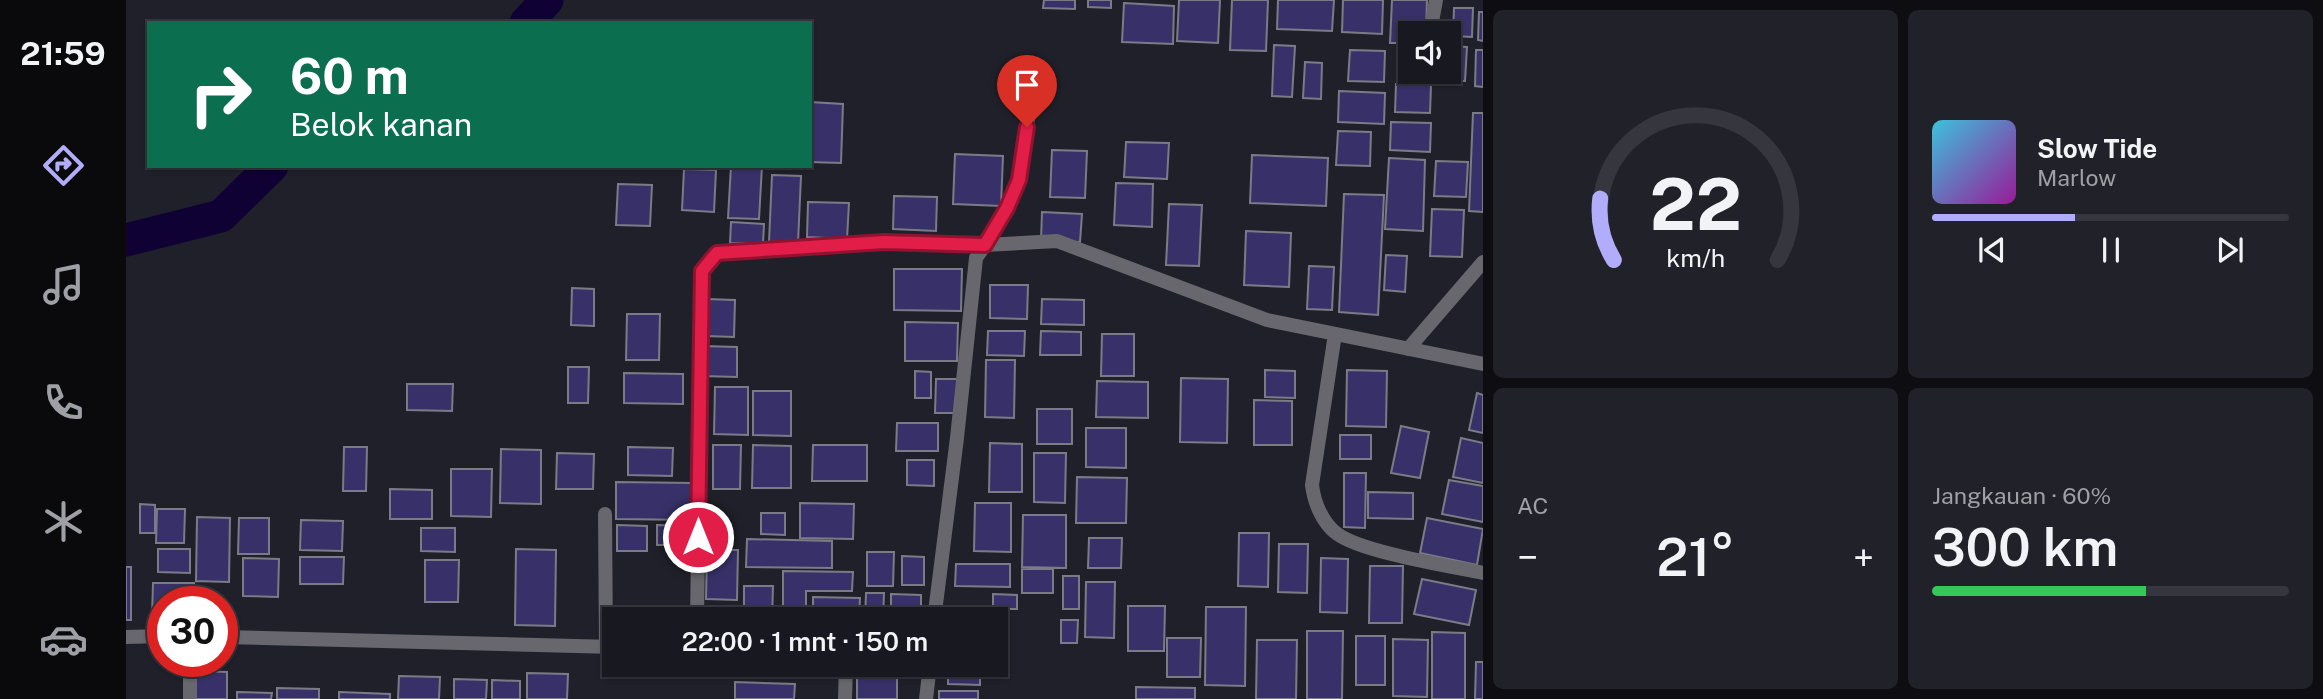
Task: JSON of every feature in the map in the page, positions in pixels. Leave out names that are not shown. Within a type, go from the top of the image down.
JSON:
[{"type":"street","points":[[1432,21],[1436,0]]},
{"type":"street","points":[[936,607],[976,258],[1007,208],[1019,180],[1031,100]]},
{"type":"street","points":[[697,607],[702,271],[717,253],[884,242],[985,245],[1057,241],[1267,320],[1483,364]]},
{"type":"street","points":[[1408,349],[1483,262]]},
{"type":"street","points":[[1335,334],[1312,485],[1314,498],[1322,515],[1336,533],[1350,541],[1483,573]]},
{"type":"street","points":[[606,514],[609,607]]},
{"type":"street","points":[[126,637],[147,636]]},
{"type":"street","points":[[238,636],[602,647]]},
{"type":"street","points":[[190,677],[190,699]]},
{"type":"street","points":[[845,699],[846,677]]},
{"type":"street","points":[[926,699],[929,677]]},
{"type":"building","points":[[1044,0],[1075,0],[1075,9],[1043,8]]},
{"type":"building","points":[[1088,0],[1111,0],[1111,8],[1088,7]]},
{"type":"building","points":[[1179,0],[1220,0],[1218,43],[1177,41]]},
{"type":"building","points":[[1232,0],[1268,0],[1266,51],[1230,50]]},
{"type":"building","points":[[1278,0],[1334,0],[1332,31],[1277,29]]},
{"type":"building","points":[[1343,0],[1383,0],[1382,34],[1342,32]]},
{"type":"building","points":[[1392,0],[1427,0],[1426,21],[1398,21],[1398,43],[1390,43]]},
{"type":"building","points":[[1124,3],[1174,6],[1173,44],[1122,42]]},
{"type":"building","points":[[1454,8],[1473,8],[1472,37],[1461,36],[1461,21],[1454,21]]},
{"type":"building","points":[[1479,12],[1483,12],[1483,41],[1478,40]]},
{"type":"building","points":[[1274,45],[1295,46],[1292,97],[1272,96]]},
{"type":"building","points":[[1461,47],[1467,47],[1465,81],[1461,81]]},
{"type":"building","points":[[1350,50],[1385,51],[1384,82],[1348,81]]},
{"type":"building","points":[[1476,50],[1483,50],[1483,87],[1475,86]]},
{"type":"building","points":[[1305,62],[1322,63],[1321,99],[1303,98]]},
{"type":"building","points":[[1396,84],[1431,85],[1430,113],[1395,112]]},
{"type":"building","points":[[1339,91],[1385,93],[1384,124],[1338,122]]},
{"type":"building","points":[[812,102],[843,104],[841,163],[812,162]]},
{"type":"building","points":[[1473,113],[1483,113],[1483,212],[1469,211]]},
{"type":"building","points":[[1391,122],[1431,123],[1430,152],[1390,150]]},
{"type":"building","points":[[1338,131],[1371,132],[1370,166],[1336,165]]},
{"type":"building","points":[[1126,142],[1169,143],[1167,179],[1124,177]]},
{"type":"building","points":[[1052,150],[1087,151],[1085,198],[1050,197]]},
{"type":"building","points":[[955,154],[1003,156],[1001,206],[953,204]]},
{"type":"building","points":[[1252,155],[1328,158],[1326,206],[1250,203]]},
{"type":"building","points":[[1389,158],[1425,160],[1423,231],[1385,229]]},
{"type":"building","points":[[1436,161],[1468,162],[1466,197],[1434,196]]},
{"type":"building","points":[[731,168],[762,168],[759,219],[728,218]]},
{"type":"building","points":[[684,169],[716,170],[714,212],[682,210]]},
{"type":"building","points":[[772,175],[801,176],[798,243],[769,242]]},
{"type":"building","points":[[1116,183],[1153,184],[1152,227],[1114,225]]},
{"type":"building","points":[[618,184],[652,185],[650,226],[616,225]]},
{"type":"building","points":[[1344,194],[1384,195],[1378,315],[1339,312]]},
{"type":"building","points":[[894,196],[937,197],[936,231],[893,229]]},
{"type":"building","points":[[808,202],[849,203],[847,239],[807,237]]},
{"type":"building","points":[[1169,204],[1202,205],[1199,266],[1166,265]]},
{"type":"building","points":[[1432,209],[1464,210],[1462,257],[1430,256]]},
{"type":"building","points":[[1042,212],[1082,214],[1080,242],[1041,241]]},
{"type":"building","points":[[731,222],[764,224],[763,244],[730,243]]},
{"type":"building","points":[[1246,231],[1291,233],[1289,287],[1244,285]]},
{"type":"building","points":[[1386,255],[1407,256],[1405,292],[1384,290]]},
{"type":"building","points":[[1309,266],[1334,267],[1332,310],[1307,309]]},
{"type":"building","points":[[894,269],[962,269],[961,311],[894,310]]},
{"type":"building","points":[[990,285],[1028,285],[1027,319],[990,318]]},
{"type":"building","points":[[572,288],[594,289],[594,326],[571,325]]},
{"type":"building","points":[[706,299],[735,300],[734,337],[705,336]]},
{"type":"building","points":[[1042,299],[1084,300],[1084,325],[1041,324]]},
{"type":"building","points":[[627,314],[660,314],[659,360],[626,360]]},
{"type":"building","points":[[905,322],[958,323],[957,361],[905,361]]},
{"type":"building","points":[[988,331],[1025,331],[1024,356],[987,355]]},
{"type":"building","points":[[1041,331],[1081,332],[1081,355],[1040,355]]},
{"type":"building","points":[[1102,334],[1134,334],[1134,376],[1101,376]]},
{"type":"building","points":[[702,346],[737,347],[737,377],[702,376]]},
{"type":"building","points":[[986,360],[1015,360],[1014,418],[985,417]]},
{"type":"building","points":[[568,367],[589,367],[588,403],[568,403]]},
{"type":"building","points":[[1265,370],[1295,371],[1295,398],[1265,397]]},
{"type":"building","points":[[1347,370],[1387,371],[1386,427],[1346,426]]},
{"type":"building","points":[[915,371],[931,372],[931,398],[915,398]]},
{"type":"building","points":[[624,373],[683,374],[683,404],[624,403]]},
{"type":"building","points":[[1181,378],[1228,379],[1227,443],[1180,442]]},
{"type":"building","points":[[936,379],[957,379],[957,413],[935,413]]},
{"type":"building","points":[[1097,381],[1148,382],[1148,418],[1096,417]]},
{"type":"building","points":[[407,384],[453,384],[452,411],[407,410]]},
{"type":"building","points":[[715,387],[748,387],[748,435],[714,434]]},
{"type":"building","points":[[753,391],[791,391],[791,436],[753,435]]},
{"type":"building","points":[[1477,393],[1483,395],[1483,433],[1469,430]]},
{"type":"building","points":[[1254,400],[1292,401],[1292,445],[1254,445]]},
{"type":"building","points":[[1037,409],[1072,409],[1072,444],[1037,444]]},
{"type":"building","points":[[897,423],[938,423],[938,451],[896,451]]},
{"type":"building","points":[[1401,426],[1429,432],[1420,478],[1391,473]]},
{"type":"building","points":[[1086,428],[1126,428],[1126,468],[1086,467]]},
{"type":"building","points":[[1340,435],[1371,435],[1371,459],[1340,459]]},
{"type":"building","points":[[1461,438],[1483,443],[1483,483],[1453,477]]},
{"type":"building","points":[[990,443],[1022,444],[1022,492],[989,492]]},
{"type":"building","points":[[713,445],[741,445],[740,489],[713,489]]},
{"type":"building","points":[[753,445],[791,446],[791,488],[752,488]]},
{"type":"building","points":[[813,445],[867,445],[867,481],[812,481]]},
{"type":"building","points":[[344,447],[367,447],[366,491],[343,491]]},
{"type":"building","points":[[628,447],[673,448],[672,476],[628,475]]},
{"type":"building","points":[[501,449],[541,450],[541,504],[500,503]]},
{"type":"building","points":[[557,453],[594,454],[593,489],[556,489]]},
{"type":"building","points":[[1034,453],[1066,453],[1065,503],[1034,502]]},
{"type":"building","points":[[907,460],[934,460],[934,486],[907,485]]},
{"type":"building","points":[[451,469],[492,469],[491,517],[451,516]]},
{"type":"building","points":[[1344,473],[1366,473],[1365,528],[1344,527]]},
{"type":"building","points":[[1077,477],[1127,478],[1126,523],[1076,523]]},
{"type":"building","points":[[1449,480],[1483,486],[1483,522],[1442,514]]},
{"type":"building","points":[[616,482],[693,483],[693,520],[616,519]]},
{"type":"building","points":[[390,489],[432,490],[432,519],[390,519]]},
{"type":"building","points":[[1368,492],[1413,493],[1413,519],[1368,518]]},
{"type":"building","points":[[800,503],[854,504],[853,539],[800,538]]},
{"type":"building","points":[[975,503],[1011,503],[1011,552],[974,551]]},
{"type":"building","points":[[140,504],[155,505],[155,533],[140,533]]},
{"type":"building","points":[[157,509],[185,509],[184,543],[156,543]]},
{"type":"building","points":[[761,513],[785,513],[785,535],[761,534]]},
{"type":"building","points":[[1023,515],[1066,515],[1066,568],[1022,567]]},
{"type":"building","points":[[197,517],[230,518],[229,582],[196,581]]},
{"type":"building","points":[[239,518],[269,518],[269,554],[238,554]]},
{"type":"building","points":[[1427,518],[1483,529],[1477,565],[1420,553]]},
{"type":"building","points":[[301,520],[343,521],[342,551],[300,550]]},
{"type":"building","points":[[617,525],[647,526],[647,551],[617,551]]},
{"type":"building","points":[[657,525],[691,526],[691,545],[657,545]]},
{"type":"building","points":[[421,528],[455,528],[455,552],[421,551]]},
{"type":"building","points":[[1239,533],[1269,533],[1268,587],[1238,586]]},
{"type":"building","points":[[1089,538],[1122,538],[1121,568],[1088,568]]},
{"type":"building","points":[[747,539],[832,541],[832,568],[746,567]]},
{"type":"building","points":[[1279,544],[1308,544],[1307,593],[1278,592]]},
{"type":"building","points":[[158,549],[190,549],[190,573],[158,572]]},
{"type":"building","points":[[516,549],[556,550],[555,626],[515,625]]},
{"type":"building","points":[[707,550],[738,550],[737,600],[706,599]]},
{"type":"building","points":[[867,552],[894,552],[893,586],[867,586]]},
{"type":"building","points":[[902,556],[924,557],[924,585],[902,585]]},
{"type":"building","points":[[300,557],[344,557],[343,584],[300,584]]},
{"type":"building","points":[[243,558],[279,559],[278,597],[243,596]]},
{"type":"building","points":[[1321,558],[1348,559],[1347,613],[1320,612]]},
{"type":"building","points":[[425,560],[459,560],[458,602],[425,602]]},
{"type":"building","points":[[956,564],[1010,564],[1010,587],[955,586]]},
{"type":"building","points":[[1370,566],[1403,566],[1402,623],[1369,623]]},
{"type":"building","points":[[126,567],[131,567],[131,620],[126,620]]},
{"type":"building","points":[[1022,569],[1053,569],[1053,593],[1022,593]]},
{"type":"building","points":[[783,571],[853,572],[852,591],[806,591],[806,607],[783,607]]},
{"type":"building","points":[[1063,576],[1079,576],[1079,609],[1063,609]]},
{"type":"building","points":[[1422,579],[1476,590],[1469,625],[1414,614]]},
{"type":"building","points":[[1086,582],[1115,582],[1114,638],[1085,637]]},
{"type":"building","points":[[153,583],[194,583],[194,586],[153,586]]},
{"type":"building","points":[[744,586],[773,586],[772,607],[744,607]]},
{"type":"building","points":[[866,593],[884,593],[883,607],[865,607]]},
{"type":"building","points":[[891,594],[921,595],[921,607],[891,607]]},
{"type":"building","points":[[993,594],[1017,595],[1017,609],[993,607]]},
{"type":"building","points":[[813,597],[860,598],[860,607],[813,607]]},
{"type":"building","points":[[947,606],[985,606],[985,607]]},
{"type":"building","points":[[1128,606],[1165,606],[1164,651],[1128,651]]},
{"type":"building","points":[[1206,607],[1246,607],[1245,686],[1205,685]]},
{"type":"building","points":[[1061,620],[1078,620],[1077,643],[1061,643]]},
{"type":"building","points":[[1307,631],[1343,631],[1342,699],[1307,699]]},
{"type":"building","points":[[1432,632],[1465,633],[1465,699],[1432,699]]},
{"type":"building","points":[[1356,636],[1385,636],[1385,685],[1356,685]]},
{"type":"building","points":[[1167,638],[1201,638],[1200,677],[1167,677]]},
{"type":"building","points":[[1393,639],[1428,640],[1427,697],[1393,696]]},
{"type":"building","points":[[1257,640],[1297,640],[1296,699],[1256,699]]},
{"type":"building","points":[[1476,662],[1483,662],[1483,699],[1475,699]]},
{"type":"building","points":[[527,673],[568,674],[567,699],[527,699]]},
{"type":"building","points":[[399,676],[440,677],[439,699],[398,699]]},
{"type":"building","points":[[196,677],[227,677],[227,699],[196,699]]},
{"type":"building","points":[[857,677],[897,677],[897,699],[857,699]]},
{"type":"building","points":[[948,677],[980,677],[980,685],[948,684]]},
{"type":"building","points":[[454,679],[487,680],[486,699],[454,699]]},
{"type":"building","points":[[492,680],[520,681],[520,699],[492,699]]},
{"type":"building","points":[[735,682],[795,684],[794,699],[735,699]]},
{"type":"building","points":[[1136,687],[1195,688],[1195,699],[1136,699]]},
{"type":"building","points":[[277,688],[319,689],[319,699],[277,699]]},
{"type":"building","points":[[939,691],[978,691],[978,699],[939,699]]},
{"type":"building","points":[[237,692],[272,693],[271,699],[237,699]]},
{"type":"building","points":[[339,692],[390,694],[390,699],[339,699]]},
{"type":"waterway","points":[[528,21],[547,0]]},
{"type":"waterway","points":[[126,240],[221,216],[270,168]]},
{"type":"route","points":[[698,537],[702,271],[717,253],[884,242],[985,245],[1007,208],[1019,180],[1027,127]]}]
